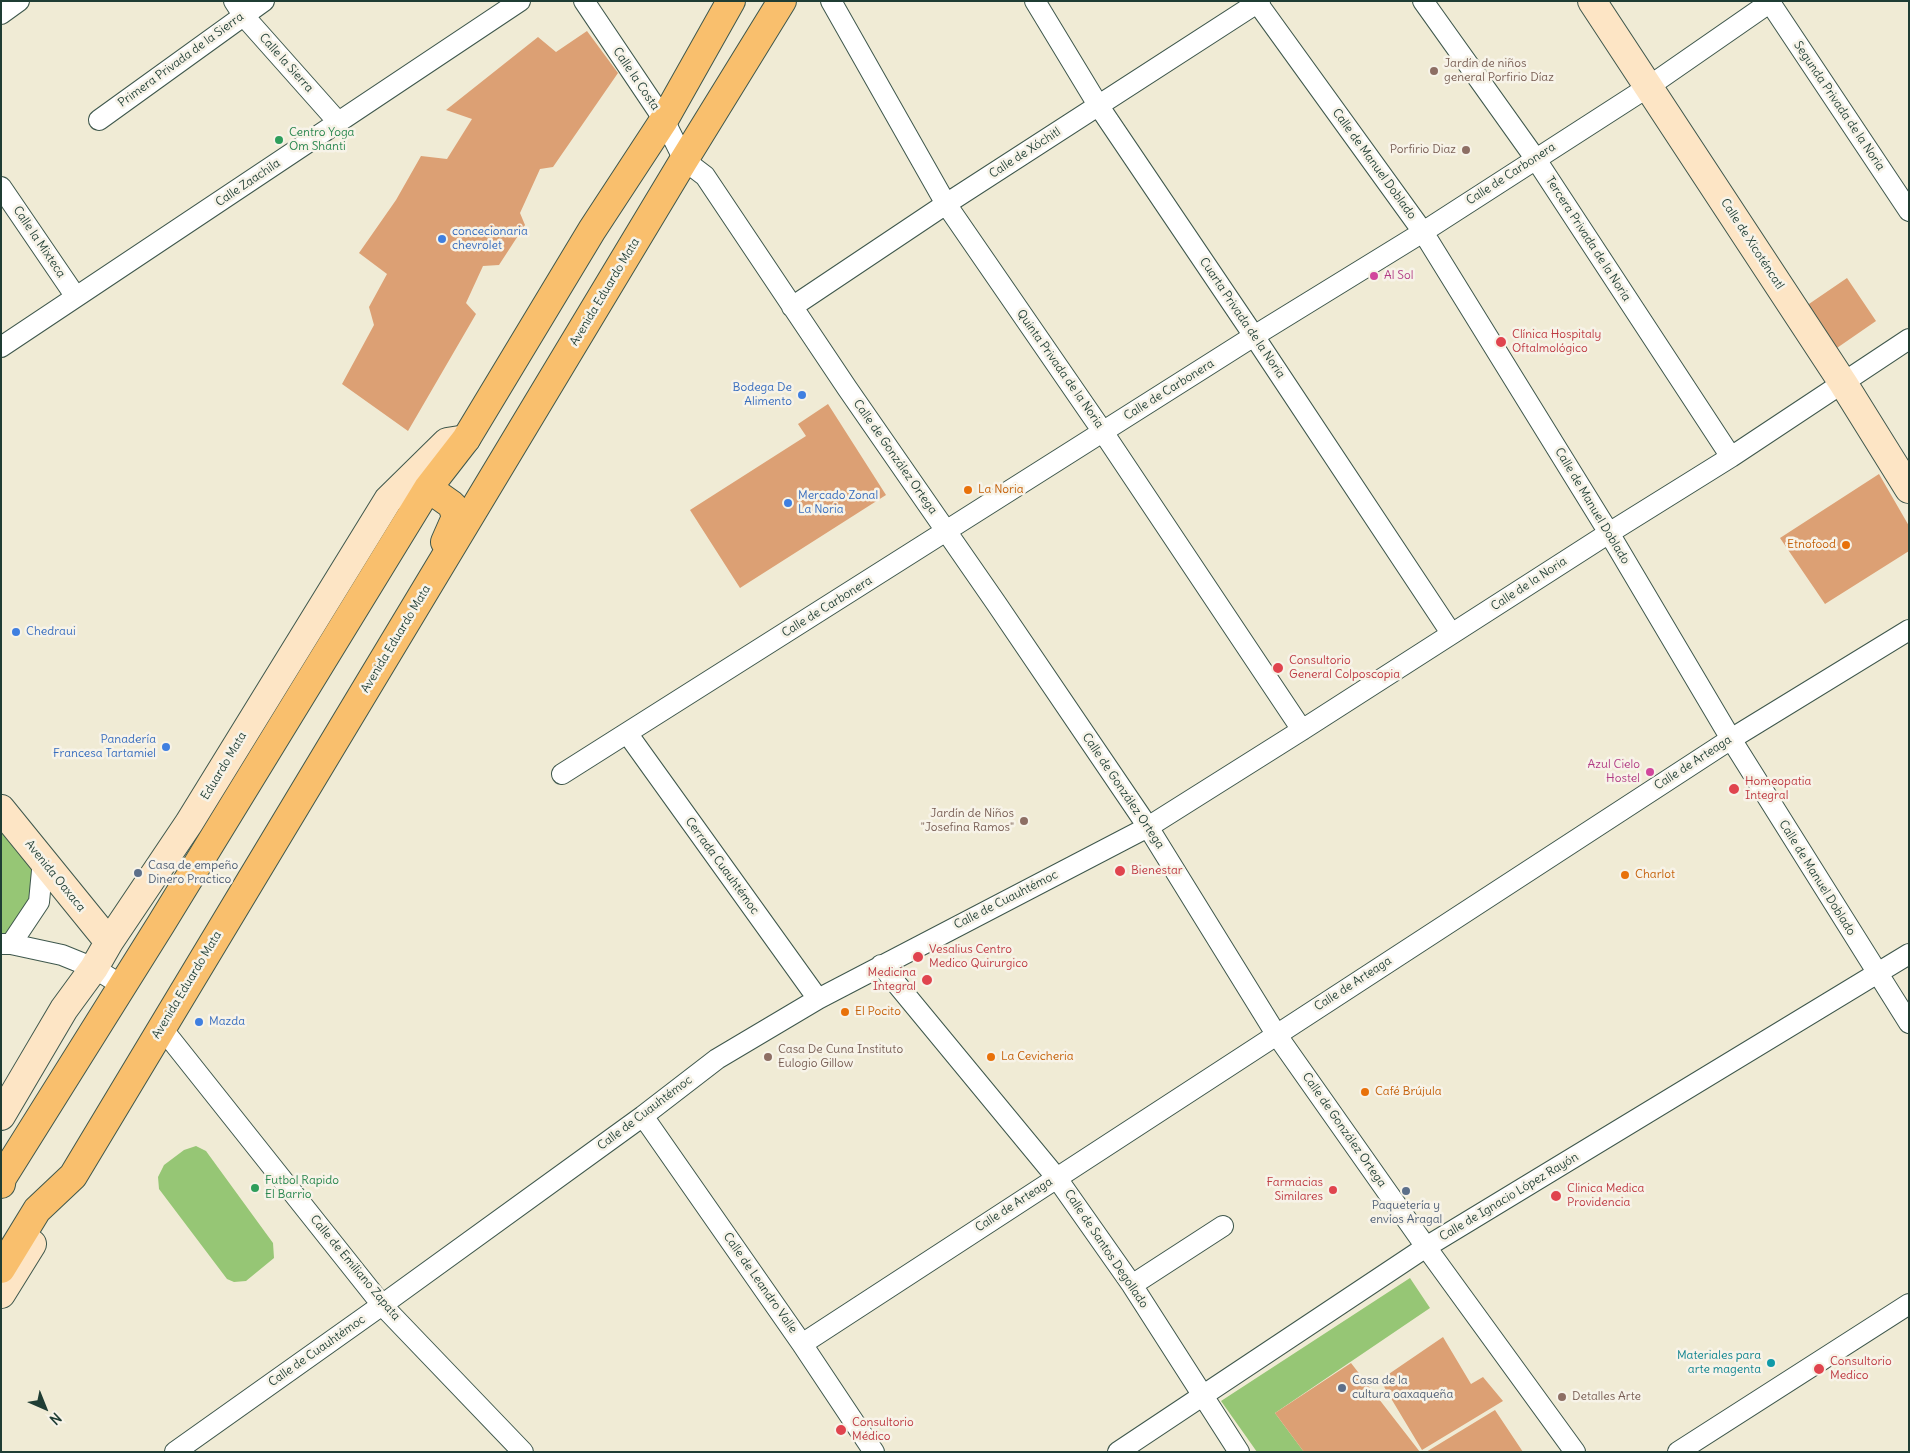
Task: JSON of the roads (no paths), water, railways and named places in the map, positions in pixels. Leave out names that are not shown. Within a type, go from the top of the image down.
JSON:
[{"type":"main road","points":[[2,1180],[428,488],[466,439],[592,230],[664,120],[731,1]]},
{"type":"main road","name":"Avenida Eduardo Mata","points":[[1,1269],[37,1210],[73,1176],[684,160],[782,1]]},
{"type":"main road","points":[[404,627],[405,612],[410,596],[450,535],[456,517],[452,505],[428,488]]},
{"type":"street","points":[[1,14],[19,1]]},
{"type":"street","name":"Primera Privada de la Sierra","points":[[99,120],[239,8],[264,1]]},
{"type":"street","name":"Calle Zaachila","points":[[1,347],[340,123],[520,1]]},
{"type":"street","name":"Calle la Costa","points":[[584,1],[664,120],[684,160]]},
{"type":"street","name":"Quinta Privada de la Noria","points":[[831,1],[946,204],[1103,432],[1302,730]]},
{"type":"street","name":"Cuarta Privada de la Noria","points":[[1035,1],[1098,105],[1451,633]]},
{"type":"street","name":"Tercera Privada de la Noria","points":[[1423,1],[1535,158],[1731,457]]},
{"type":"street","name":"Calle de Xicoténcatl","points":[[1592,1],[1843,383],[1909,489]]},
{"type":"street","name":"Calle de Xóchitl","points":[[792,307],[946,204],[1257,2]]},
{"type":"street","name":"Calle de Manuel Doblado","points":[[1257,2],[1423,232],[1609,533],[1731,739],[1909,1023]]},
{"type":"street","name":"Calle de Carbonera","points":[[562,774],[1254,336],[1423,232],[1648,86],[1770,2]]},
{"type":"street","name":"Segunda Privada de la Noria","points":[[1770,2],[1909,211]]},
{"type":"street","name":"Calle la Sierra","points":[[239,8],[340,123]]},
{"type":"street","name":"Calle de González Ortega","points":[[684,160],[705,176],[792,307],[1148,826],[1276,1034],[1426,1247],[1575,1452]]},
{"type":"street","name":"Calle la Mixteca","points":[[1,187],[76,297]]},
{"type":"street","name":"Calle de la Noria","points":[[1148,826],[1731,457],[1909,338]]},
{"type":"street","name":"Eduardo Mata","points":[[1,1116],[64,1009],[94,968],[109,942],[189,823],[388,500],[447,442],[466,439]]},
{"type":"street","name":"Calle de Arteaga","points":[[802,1344],[1731,739],[1909,630]]},
{"type":"street","name":"Cerrada Cuauhtémoc","points":[[627,733],[818,999]]},
{"type":"street","name":"Avenida Oaxaca","points":[[5,819],[43,860],[109,942]]},
{"type":"street","name":"Calle de Cuauhtémoc","points":[[185,1449],[643,1116],[716,1059],[818,999],[881,965],[1148,826]]},
{"type":"street","points":[[43,860],[39,902],[6,944],[62,955],[94,968],[123,986]]},
{"type":"street","name":"Calle de Ignacio López Rayón","points":[[1118,1452],[1426,1247],[1909,954]]},
{"type":"street","name":"Calle de Santos Degollado","points":[[881,965],[1056,1177],[1132,1285],[1239,1452]]},
{"type":"street","name":"Calle de Emiliano Zapata","points":[[161,1027],[382,1305],[523,1452]]},
{"type":"street","name":"Calle de Leandro Valle","points":[[643,1116],[802,1344],[874,1452]]},
{"type":"street","points":[[1,1294],[73,1176]]},
{"type":"street","points":[[1132,1285],[1223,1226]]},
{"type":"street","points":[[1678,1452],[1909,1304]]},
{"type":"place","name":"Jardín de niños general Porfirio Díaz","points":[[1434,71]]},
{"type":"place","name":"Centro Yoga Om Shanti","points":[[279,140]]},
{"type":"place","name":"Porfirio Diaz","points":[[1466,150]]},
{"type":"place","name":"concecionaria chevrolet","points":[[442,239]]},
{"type":"place","name":"Al Sol","points":[[1374,276]]},
{"type":"place","name":"Clínica Hospitaly Oftalmológico","points":[[1501,342]]},
{"type":"place","name":"Bodega De Alimento","points":[[802,395]]},
{"type":"place","name":"La Noria","points":[[968,490]]},
{"type":"place","name":"Mercado Zonal La Noria","points":[[788,503]]},
{"type":"place","name":"Etnofood","points":[[1846,545]]},
{"type":"place","name":"Chedraui","points":[[16,632]]},
{"type":"place","name":"Consultorio General Colposcopia","points":[[1278,668]]},
{"type":"place","name":"Panadería Francesa Tartamiel","points":[[166,747]]},
{"type":"place","name":"Azul Cielo Hostel","points":[[1650,772]]},
{"type":"place","name":"Homeopatia Integral","points":[[1734,789]]},
{"type":"place","name":"Jardín de Niños \"Josefina Ramos\"","points":[[1024,821]]},
{"type":"place","name":"Bienestar","points":[[1120,871]]},
{"type":"place","name":"Casa de empeño Dinero Practico","points":[[138,873]]},
{"type":"place","name":"Charlot","points":[[1625,875]]},
{"type":"place","name":"Vesalius Centro Medico Quirurgico","points":[[918,957]]},
{"type":"place","name":"Medicina Integral","points":[[927,980]]},
{"type":"place","name":"El Pocito","points":[[845,1012]]},
{"type":"place","name":"Mazda","points":[[199,1022]]},
{"type":"place","name":"Casa De Cuna Instituto Eulogio Gillow","points":[[768,1057]]},
{"type":"place","name":"La Cevicheria","points":[[991,1057]]},
{"type":"place","name":"Café Brújula","points":[[1365,1092]]},
{"type":"place","name":"Futbol Rapido El Barrio","points":[[255,1188]]},
{"type":"place","name":"Farmacias Similares","points":[[1333,1190]]},
{"type":"place","name":"Paquetería y envíos Aragal","points":[[1406,1191]]},
{"type":"place","name":"Clinica Medica Providencia","points":[[1556,1196]]},
{"type":"place","name":"Materiales para arte magenta","points":[[1771,1363]]},
{"type":"place","name":"Consultorio Medico","points":[[1819,1369]]},
{"type":"place","name":"Casa de la cultura oaxaqueña","points":[[1342,1388]]},
{"type":"place","name":"Detalles Arte","points":[[1562,1397]]},
{"type":"place","name":"Consultorio Médico","points":[[841,1430]]}]
